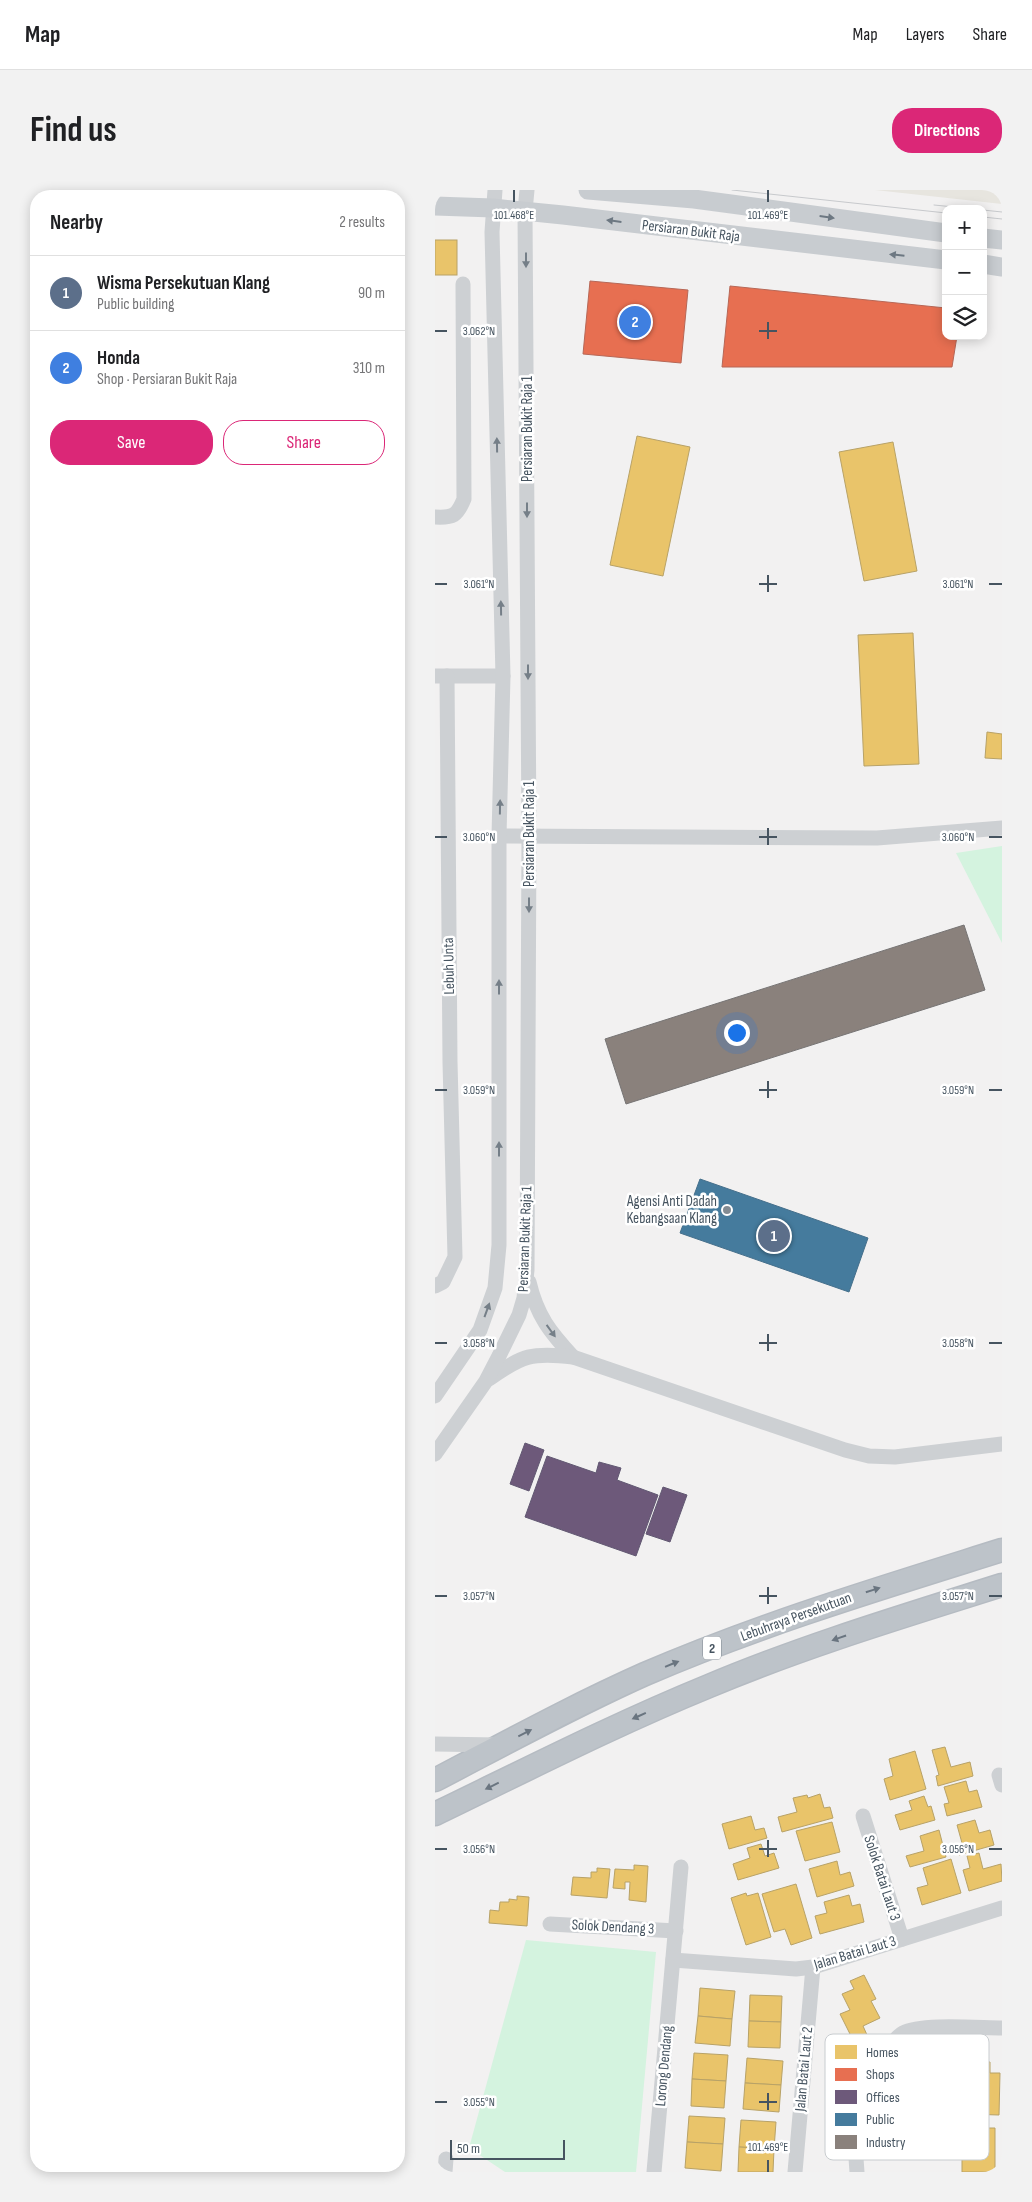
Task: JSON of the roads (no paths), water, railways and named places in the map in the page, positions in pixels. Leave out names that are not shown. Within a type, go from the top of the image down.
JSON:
[{"type":"highway","name":"Lebuhraya Persekutuan","points":[[435,1780],[644,1674],[801,1613],[1002,1550]]},
{"type":"highway","name":"2","points":[[435,1814],[608,1730],[709,1685],[792,1654],[1002,1585]]},
{"type":"main road","name":"Persiaran Bukit Raja","points":[[588,190],[694,194],[942,232]]},
{"type":"main road","name":"Persiaran Bukit Raja","points":[[435,206],[494,199],[525,211],[942,260]]},
{"type":"main road","points":[[987,238],[1002,240]]},
{"type":"main road","points":[[987,265],[1002,267]]},
{"type":"street","name":"Persiaran Bukit Raja 1","points":[[435,1454],[486,1381],[519,1315],[524,1298],[527,1270],[529,836],[525,211],[527,190]]},
{"type":"street","name":"Persiaran Bukit Raja 1","points":[[435,1396],[480,1330],[495,1288],[499,1245],[499,836],[503,676],[494,199]]},
{"type":"street","points":[[442,518],[459,510],[464,498],[463,284]]},
{"type":"street","points":[[441,676],[503,676]]},
{"type":"street","name":"Lebuh Unta","points":[[435,1286],[443,1282],[455,1256],[441,827],[441,676]]},
{"type":"street","points":[[499,836],[877,838],[1002,828]]},
{"type":"street","points":[[527,1270],[534,1303],[541,1317],[553,1335],[573,1358]]},
{"type":"street","points":[[486,1381],[511,1363],[534,1354],[573,1358],[845,1450],[869,1456],[918,1455],[1002,1444]]},
{"type":"street","points":[[435,1744],[502,1745]]},
{"type":"street","name":"Solok Batai Laut 3","points":[[863,1816],[902,1939]]},
{"type":"street","name":"Lorong Dendang","points":[[654,2172],[681,1867]]},
{"type":"street","name":"Jalan Batai Laut 3","points":[[673,1960],[796,1969],[813,1966],[1002,1908]]},
{"type":"street","name":"Solok Dendang 3","points":[[550,1924],[676,1931]]},
{"type":"street","name":"Jalan Batai Laut 2","points":[[795,2172],[813,1966]]},
{"type":"street","points":[[902,2034],[929,2028],[1002,2028]]},
{"type":"tram line","points":[[732,190],[942,213]]},
{"type":"tram line","points":[[934,205],[942,206]]},
{"type":"tram line","points":[[987,210],[1002,212]]},
{"type":"tram line","points":[[987,217],[1002,219]]},
{"type":"place","name":"Honda","points":[[635,322]]},
{"type":"place","name":"Agensi Anti Dadah Kebangsaan Klang","points":[[727,1210]]},
{"type":"place","name":"Wisma Persekutuan Klang","points":[[774,1236]]}]
